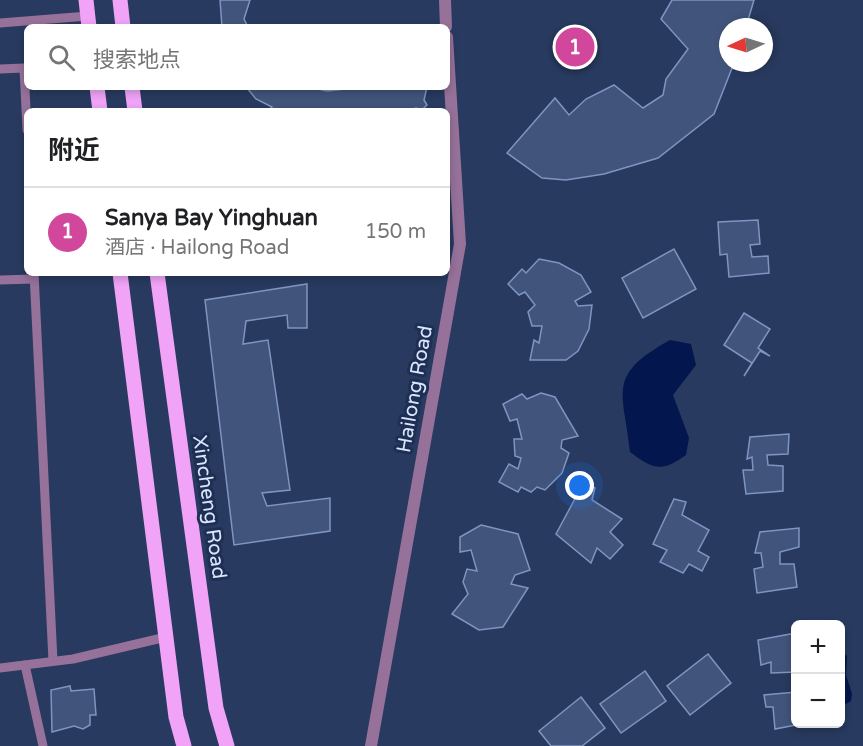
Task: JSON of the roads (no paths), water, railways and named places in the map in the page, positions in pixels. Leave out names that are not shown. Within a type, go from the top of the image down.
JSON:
[{"type":"main road","points":[[86,0],[89,22]]},
{"type":"main road","points":[[120,0],[123,24]]},
{"type":"main road","points":[[97,90],[100,108]]},
{"type":"main road","points":[[132,90],[135,108]]},
{"type":"main road","points":[[120,276],[176,717],[184,746]]},
{"type":"main road","name":"Xincheng Road","points":[[157,276],[216,708],[227,746]]},
{"type":"street","points":[[445,0],[446,24]]},
{"type":"street","name":"Hailong Road","points":[[371,746],[460,244],[450,85]]},
{"type":"lane","points":[[0,23],[89,22]]},
{"type":"lane","points":[[0,69],[24,68]]},
{"type":"lane","points":[[25,90],[26,108]]},
{"type":"lane","points":[[0,280],[34,276],[53,661]]},
{"type":"lane","points":[[0,668],[53,661],[166,637]]},
{"type":"lane","points":[[25,665],[43,746]]},
{"type":"place","name":"Sanya Bay Yinghuan","points":[[575,47]]}]
